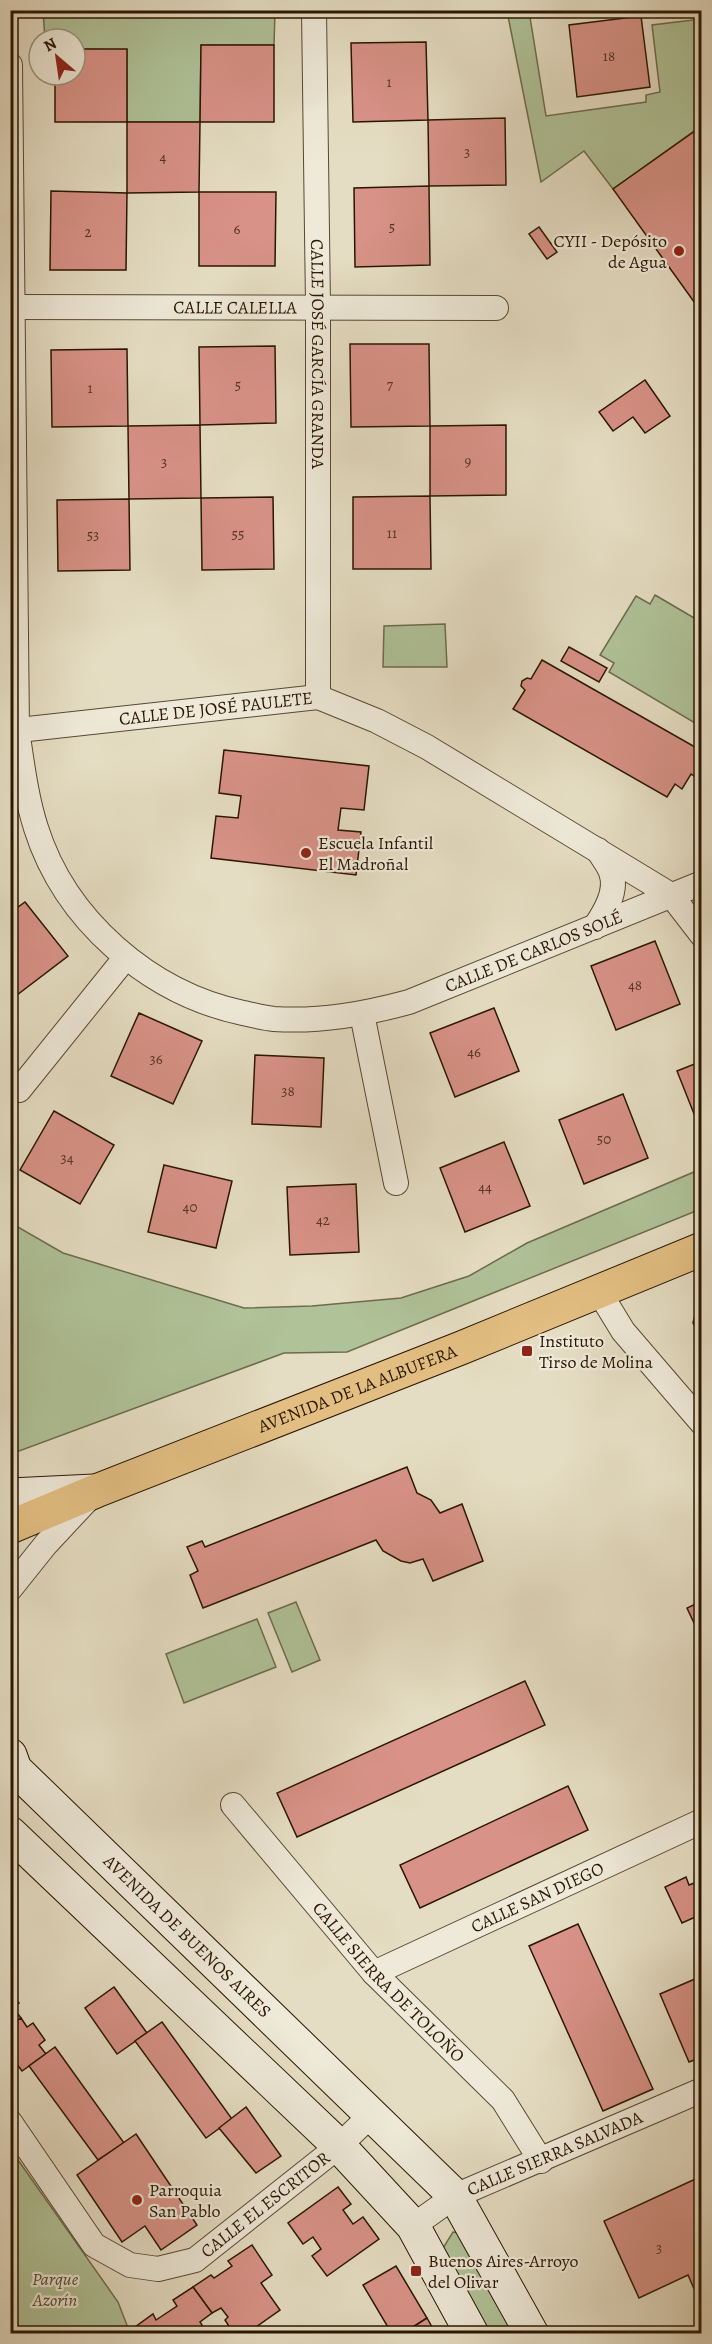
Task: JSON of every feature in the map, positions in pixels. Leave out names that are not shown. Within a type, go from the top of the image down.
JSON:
[{"type":"main road","name":"AVENIDA DE LA ALBUFERA","points":[[10,1527],[702,1249]]},
{"type":"main road","points":[[10,1495],[96,1491]]},
{"type":"main road","name":"AVENIDA DE BUENOS AIRES","points":[[10,1755],[15,1769],[455,2196],[532,2334]]},
{"type":"main road","points":[[10,1833],[339,2146],[413,2226],[472,2334]]},
{"type":"street","name":"CALLE JOSÉ GARCÍA GRANDA","points":[[314,10],[318,306],[318,698]]},
{"type":"street","name":"CALLE DE CARLOS SOLÉ","points":[[10,65],[14,730],[36,828],[56,873],[86,917],[126,957],[171,987],[219,1007],[272,1019],[328,1019],[362,1014],[409,1002],[702,883]]},
{"type":"street","name":"CALLE CALELLA","points":[[12,307],[496,308]]},
{"type":"street","name":"CALLE DE JOSÉ PAULETE","points":[[14,730],[318,698],[377,721],[427,747],[672,895],[702,935]]},
{"type":"street","points":[[594,927],[608,908],[613,885],[611,872],[598,850]]},
{"type":"street","points":[[19,1090],[126,957]]},
{"type":"street","points":[[362,1014],[396,1183]]},
{"type":"street","points":[[598,1290],[623,1331],[702,1423]]},
{"type":"street","points":[[10,1589],[46,1544],[96,1491]]},
{"type":"street","name":"CALLE SIERRA DE TOLOÑO","points":[[233,1805],[374,1973],[503,2100],[541,2161]]},
{"type":"street","name":"CALLE SAN DIEGO","points":[[374,1973],[702,1821]]},
{"type":"street","name":"CALLE SIERRA SALVADA","points":[[413,2226],[455,2196],[702,2090]]},
{"type":"street","points":[[339,2146],[371,2115]]},
{"type":"street","name":"CALLE EL ESCRITOR","points":[[10,2122],[94,2245],[130,2265],[158,2269],[195,2260],[339,2146]]},
{"type":"green space","points":[[43,11],[275,11],[274,45],[201,45],[200,122],[127,122],[127,50],[87,49],[87,27],[44,27]]},
{"type":"green space","points":[[507,11],[529,11],[546,116],[646,102],[646,95],[660,92],[652,25],[701,19],[701,126],[613,189],[584,151],[541,182]]},
{"type":"green space","points":[[655,595],[701,622],[700,726],[609,672],[614,663],[600,655],[636,596],[650,604]]},
{"type":"green space","points":[[445,624],[447,667],[383,667],[384,626]]},
{"type":"green space","points":[[701,1169],[701,1209],[347,1352],[284,1353],[11,1454],[11,1223],[63,1253],[244,1308],[312,1306],[401,1298],[469,1276],[527,1243]]},
{"type":"green space","points":[[296,1602],[320,1660],[292,1672],[268,1613]]},
{"type":"green space","points":[[257,1619],[276,1667],[184,1703],[166,1654]]},
{"type":"green space","name":"Parque Azorín","points":[[11,2150],[118,2302],[130,2333],[11,2333]]},
{"type":"green space","points":[[453,2232],[458,2233],[521,2333],[487,2333],[443,2248]]},
{"type":"building","points":[[641,16],[650,87],[577,97],[569,25]]},
{"type":"building","points":[[426,42],[428,120],[353,122],[351,43]]},
{"type":"building","points":[[201,45],[274,45],[274,122],[200,122]]},
{"type":"building","points":[[87,49],[127,49],[127,122],[55,122],[55,87],[87,87]]},
{"type":"building","points":[[505,118],[506,185],[429,186],[428,120]]},
{"type":"building","points":[[127,122],[200,122],[199,192],[127,193]]},
{"type":"building","name":"CYII - Depósito de Agua","points":[[702,126],[702,313],[613,189]]},
{"type":"building","points":[[429,186],[430,265],[355,267],[354,188]]},
{"type":"building","points":[[51,191],[127,193],[126,270],[50,270]]},
{"type":"building","points":[[199,192],[276,192],[275,266],[199,266]]},
{"type":"building","points":[[539,227],[557,252],[547,259],[529,234]]},
{"type":"building","points":[[350,344],[429,344],[430,426],[351,427]]},
{"type":"building","points":[[275,346],[276,423],[200,425],[199,347]]},
{"type":"building","points":[[127,349],[128,426],[52,427],[51,350]]},
{"type":"building","points":[[645,380],[670,416],[645,433],[633,417],[613,431],[599,412]]},
{"type":"building","points":[[200,425],[201,498],[129,499],[128,426]]},
{"type":"building","points":[[506,425],[506,495],[430,496],[430,426]]},
{"type":"building","points":[[430,496],[431,569],[353,569],[353,497]]},
{"type":"building","points":[[273,497],[274,569],[202,570],[201,498]]},
{"type":"building","points":[[129,499],[130,570],[58,571],[57,500]]},
{"type":"building","points":[[569,647],[607,668],[599,682],[561,661]]},
{"type":"building","points":[[542,660],[702,751],[702,771],[697,778],[691,774],[682,789],[675,784],[667,797],[513,709],[525,690],[521,686],[522,681],[527,678],[531,679]]},
{"type":"building","points":[[224,750],[369,766],[364,810],[341,808],[338,830],[361,832],[356,875],[211,858],[216,816],[238,818],[241,796],[219,793]]},
{"type":"building","points":[[25,902],[68,956],[13,998],[10,995],[10,913]]},
{"type":"building","points":[[655,941],[680,1004],[616,1030],[591,966]]},
{"type":"building","points":[[494,1008],[519,1071],[455,1097],[430,1033]]},
{"type":"building","points":[[139,1013],[202,1041],[173,1104],[111,1076]]},
{"type":"building","points":[[255,1055],[324,1058],[321,1127],[252,1124]]},
{"type":"building","points":[[702,1061],[702,1094],[696,1098],[697,1102],[702,1103],[702,1134],[677,1071]]},
{"type":"building","points":[[623,1094],[648,1158],[584,1184],[559,1120]]},
{"type":"building","points":[[54,1111],[114,1145],[80,1204],[20,1170]]},
{"type":"building","points":[[504,1142],[530,1206],[465,1232],[440,1168]]},
{"type":"building","points":[[164,1165],[232,1181],[216,1248],[148,1232]]},
{"type":"building","points":[[356,1184],[359,1252],[290,1255],[287,1187]]},
{"type":"building","points":[[702,1305],[702,1341],[693,1323],[697,1307]]},
{"type":"building","points":[[407,1467],[417,1493],[431,1500],[440,1513],[462,1504],[483,1561],[433,1581],[423,1559],[410,1563],[401,1561],[383,1551],[376,1540],[203,1608],[190,1575],[198,1571],[187,1547],[202,1541],[205,1547]]},
{"type":"building","points":[[702,1601],[702,1640],[687,1608]]},
{"type":"building","points":[[525,1681],[545,1725],[297,1837],[277,1793]]},
{"type":"building","points":[[568,1786],[588,1830],[420,1908],[400,1865]]},
{"type":"building","points":[[686,1877],[689,1885],[702,1880],[702,1914],[682,1923],[665,1887]]},
{"type":"building","points":[[578,1924],[653,2089],[603,2111],[529,1946]]},
{"type":"building","points":[[702,1976],[702,2057],[689,2062],[660,1994]]},
{"type":"building","points":[[114,1987],[147,2033],[117,2054],[85,2008]]},
{"type":"building","points":[[10,1991],[19,2003],[13,2007],[21,2018],[10,2026]]},
{"type":"building","points":[[21,2018],[27,2027],[33,2023],[45,2040],[39,2045],[46,2054],[22,2071],[10,2055],[10,2026]]},
{"type":"building","points":[[162,2022],[232,2119],[206,2138],[135,2041]]},
{"type":"building","points":[[55,2047],[124,2143],[98,2160],[29,2066]]},
{"type":"building","points":[[246,2107],[281,2156],[256,2173],[219,2128]]},
{"type":"building","name":"Parroquia San Pablo","points":[[136,2134],[197,2225],[161,2250],[145,2226],[122,2242],[77,2175]]},
{"type":"building","points":[[702,2176],[702,2307],[688,2275],[639,2298],[604,2221]]},
{"type":"building","points":[[338,2187],[351,2204],[343,2210],[353,2224],[363,2217],[379,2239],[327,2276],[312,2256],[321,2249],[313,2237],[303,2244],[288,2223]]},
{"type":"building","points":[[252,2245],[272,2275],[261,2283],[280,2310],[246,2334],[234,2334],[225,2320],[228,2317],[221,2308],[212,2313],[193,2287],[211,2275],[214,2278],[232,2266],[228,2261]]},
{"type":"building","points":[[396,2266],[427,2318],[402,2334],[392,2334],[363,2285]]},
{"type":"building","points":[[193,2287],[212,2313],[200,2322],[207,2333],[210,2331],[211,2334],[134,2334],[131,2330],[153,2314],[156,2320],[177,2306],[173,2300]]},
{"type":"building","points":[[427,2318],[436,2334],[402,2334]]},
{"type":"place","name":"CYII - Depósito de Agua","points":[[679,251]]},
{"type":"place","name":"Escuela Infantil El Madroñal","points":[[306,853]]},
{"type":"place","name":"Instituto Tirso de Molina","points":[[527,1351]]},
{"type":"place","name":"Parroquia San Pablo","points":[[137,2200]]},
{"type":"place","name":"Buenos Aires-Arroyo del Olivar","points":[[416,2271]]}]
